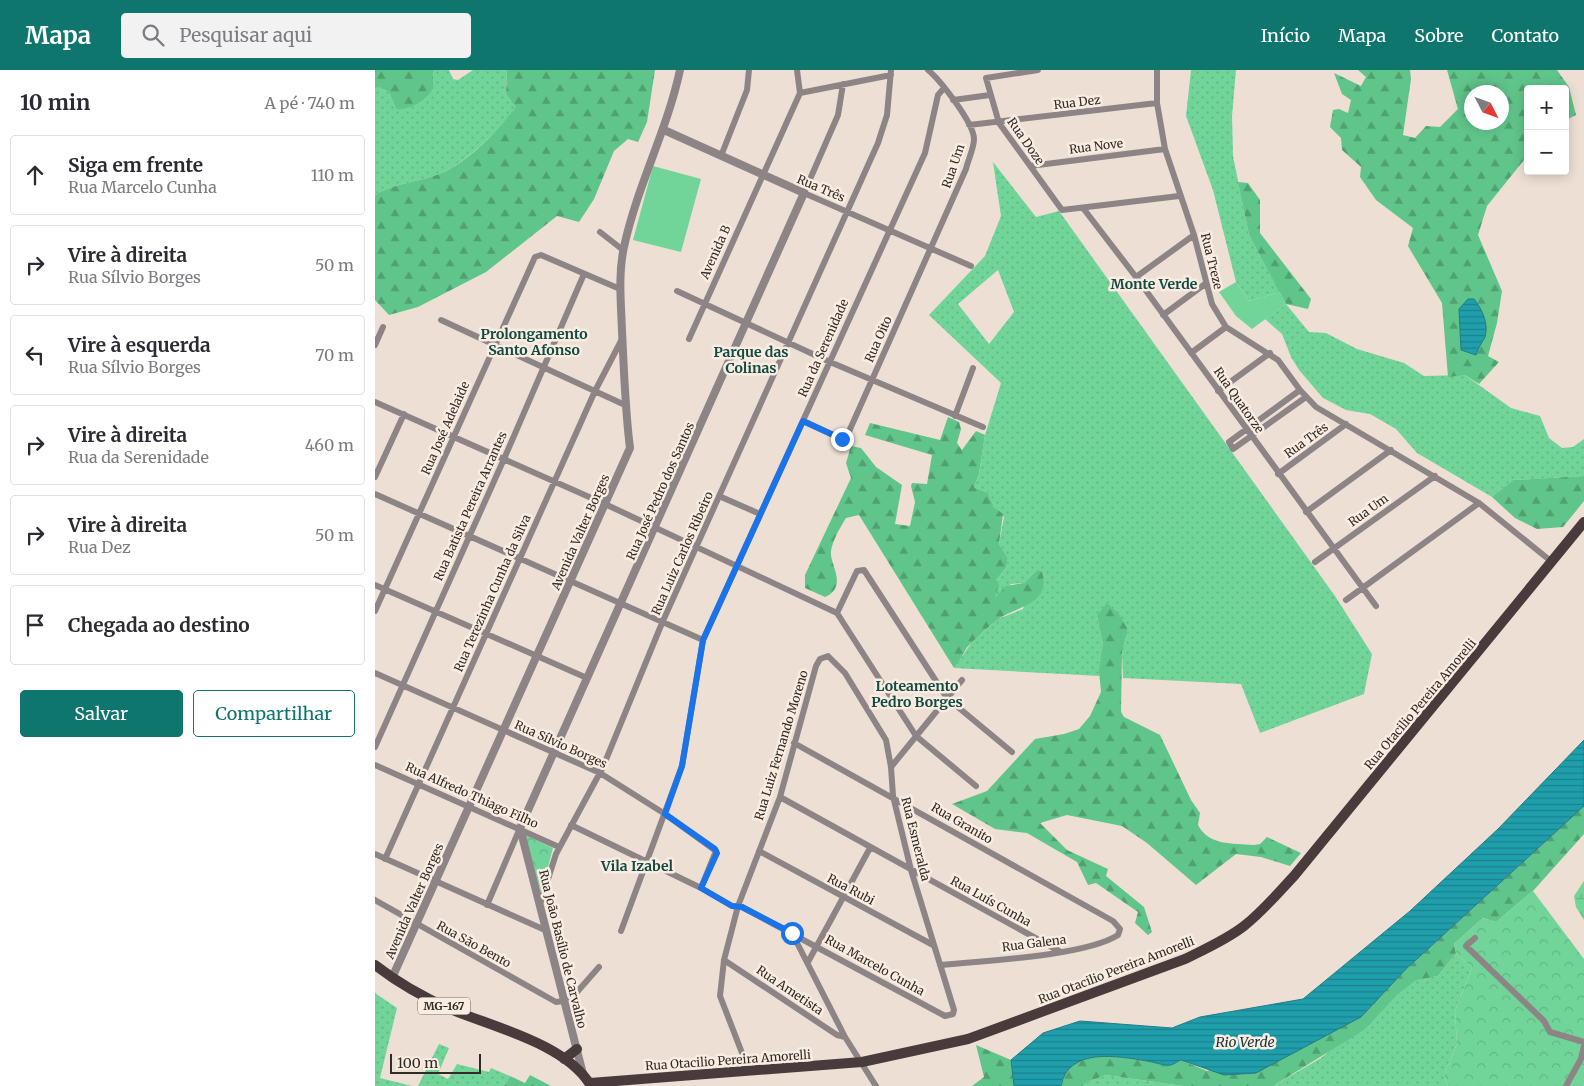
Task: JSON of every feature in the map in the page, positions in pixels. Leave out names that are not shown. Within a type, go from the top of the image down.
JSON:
[{"type":"main road","name":"Rua Otacilio Pereira Amorelli","points":[[588,1082],[862,1062],[968,1039],[1185,959],[1219,942],[1243,927],[1269,904],[1294,876],[1584,522]]},
{"type":"main road","name":"MG-167","points":[[375,965],[392,978],[438,1003],[525,1038],[564,1059],[588,1082]]},
{"type":"main road","points":[[564,1059],[577,1049]]},
{"type":"street","name":"Avenida Valter Borges","points":[[392,978],[630,448],[625,405],[620,289],[623,250],[638,194],[663,130],[680,70]]},
{"type":"street","points":[[721,156],[747,90],[749,70]]},
{"type":"street","points":[[797,70],[800,93],[891,72]]},
{"type":"street","name":"Rua Um","points":[[928,70],[953,100],[969,125],[974,138],[966,170],[931,249]]},
{"type":"street","name":"Rua Doze","points":[[1038,70],[986,78],[999,123],[1062,210],[1083,208]]},
{"type":"street","name":"Rua Treze","points":[[1157,70],[1157,103],[1165,150],[1179,196],[1195,235],[1205,284],[1212,304],[1225,328]]},
{"type":"street","name":"Rua Luiz Carlos Ribeiro","points":[[540,904],[559,847],[600,773],[662,623],[878,143],[887,115],[891,72]]},
{"type":"street","name":"Rua José Pedro dos Santos","points":[[487,904],[519,828],[656,527],[804,194],[838,115],[843,84]]},
{"type":"street","name":"Rua da Serenidade","points":[[621,931],[682,766],[703,640],[925,153],[938,95],[944,88]]},
{"type":"street","name":"Avenida B","points":[[689,339],[800,93]]},
{"type":"street","points":[[953,100],[990,95]]},
{"type":"street","name":"Rua Dez","points":[[969,125],[999,123],[1157,103]]},
{"type":"street","name":"Rua Três","points":[[663,130],[804,194],[971,266]]},
{"type":"street","name":"Rua Nove","points":[[1030,166],[1165,150]]},
{"type":"street","points":[[1083,208],[1179,196]]},
{"type":"street","name":"Rua Quatorze","points":[[1083,208],[1136,277],[1333,550],[1376,606]]},
{"type":"street","points":[[600,232],[623,250]]},
{"type":"street","points":[[1136,277],[1195,235]]},
{"type":"street","name":"Rua Oito","points":[[803,421],[845,438],[931,249]]},
{"type":"street","name":"Rua José Adelaide","points":[[375,611],[494,343],[535,258],[538,256],[584,274]]},
{"type":"street","points":[[584,274],[620,289]]},
{"type":"street","name":"Rua Batista Pereira Arrantes","points":[[375,747],[471,535],[584,274]]},
{"type":"street","points":[[1163,315],[1205,284]]},
{"type":"street","points":[[677,292],[830,362],[983,427]]},
{"type":"street","points":[[441,320],[543,365],[625,405]]},
{"type":"street","points":[[375,345],[383,327]]},
{"type":"street","points":[[1191,353],[1225,328],[1270,353],[1290,373],[1300,390],[1316,407],[1479,503],[1552,562]]},
{"type":"street","name":"Rua Terezinha Cunha da Silva","points":[[385,859],[417,784],[595,391],[622,338]]},
{"type":"street","points":[[1218,391],[1270,353]]},
{"type":"street","points":[[955,416],[973,368]]},
{"type":"street","points":[[1300,390],[1229,442],[1233,449],[1306,397]]},
{"type":"street","points":[[375,402],[656,527],[837,613],[916,736],[976,786]]},
{"type":"street","points":[[375,477],[404,414]]},
{"type":"street","name":"Rua Três","points":[[1278,474],[1346,424]]},
{"type":"street","points":[[1306,512],[1391,450]]},
{"type":"street","name":"Rua Um","points":[[1315,562],[1435,476]]},
{"type":"street","points":[[375,494],[471,535],[703,640]]},
{"type":"street","points":[[719,496],[760,514]]},
{"type":"street","points":[[1346,600],[1479,503]]},
{"type":"street","points":[[837,613],[857,571],[864,570],[947,698],[1012,752]]},
{"type":"street","points":[[375,585],[587,678]]},
{"type":"street","name":"Rua Luiz Fernando Moreno","points":[[749,1071],[720,996],[724,960],[738,906],[779,797],[816,666],[824,656]]},
{"type":"street","name":"Rua Esmeralda","points":[[824,656],[831,658],[845,673],[886,740],[891,766],[893,796],[911,870],[954,1010],[953,1014]]},
{"type":"street","name":"Rua Sílvio Borges","points":[[375,673],[600,773],[665,814],[715,849],[717,853],[701,888]]},
{"type":"street","points":[[891,766],[962,680]]},
{"type":"street","name":"Rua Granito","points":[[793,743],[893,796],[1117,925]]},
{"type":"street","name":"Rua Alfredo Thiago Filho","points":[[375,765],[559,847]]},
{"type":"street","name":"Rua Luís Cunha","points":[[779,797],[1060,951]]},
{"type":"street","name":"Rua Marcelo Cunha","points":[[571,825],[701,888],[732,906],[738,906],[792,933],[945,1016],[953,1014]]},
{"type":"street","name":"Rua João Basílio de Carvalho","points":[[519,828],[577,1049],[588,1082]]},
{"type":"street","points":[[808,962],[870,848]]},
{"type":"street","name":"Rua Rubi","points":[[759,851],[933,945]]},
{"type":"street","points":[[375,854],[545,930]]},
{"type":"street","name":"Rua São Bento","points":[[375,900],[556,1002],[564,1001]]},
{"type":"street","name":"Rua Galena","points":[[940,965],[1060,951],[1099,944],[1120,932],[1117,925]]},
{"type":"street","points":[[792,933],[845,1037],[877,1086]]},
{"type":"street","points":[[1475,938],[1466,946],[1544,1021],[1550,1032],[1584,1044],[1581,1060],[1566,1086]]},
{"type":"street","name":"Rua Ametista","points":[[724,960],[837,1035],[845,1037]]},
{"type":"street","points":[[564,1001],[570,1000],[599,968]]},
{"type":"green space","points":[[375,70],[434,70],[433,87],[428,96],[418,103],[406,108],[396,109],[389,92],[380,87],[375,88]]},
{"type":"green space","points":[[434,70],[449,70],[453,79],[458,80],[473,70],[507,70],[506,94],[517,107],[485,142],[448,170],[431,177],[384,190],[375,195],[375,88],[380,86],[389,92],[396,109],[433,87]]},
{"type":"green space","points":[[507,70],[655,70],[647,122],[638,142],[628,139],[614,151],[594,199],[579,222],[557,216],[486,272],[418,307],[389,315],[375,300],[375,195],[384,190],[431,177],[448,170],[485,142],[516,107],[506,94]]},
{"type":"green space","points":[[1191,70],[1236,70],[1232,116],[1233,156],[1249,235],[1280,292],[1249,301],[1236,282],[1213,190],[1186,116]]},
{"type":"green space","points":[[1358,70],[1410,70],[1411,79],[1403,135],[1415,138],[1426,126],[1440,127],[1458,109],[1447,70],[1557,70],[1568,85],[1524,85],[1524,160],[1487,206],[1478,235],[1502,291],[1497,323],[1488,356],[1499,362],[1479,384],[1465,375],[1448,377],[1442,303],[1408,246],[1413,228],[1376,200],[1360,177],[1361,167],[1342,150],[1341,138],[1330,127],[1333,110],[1339,109],[1348,113],[1351,100],[1342,94],[1334,73],[1361,86],[1366,77]]},
{"type":"green space","points":[[1569,87],[1576,115],[1569,118]]},
{"type":"green space","points":[[993,162],[1036,217],[1059,211],[1335,596],[1372,654],[1364,694],[1260,733],[1241,684],[1123,678],[1122,652],[1128,630],[1097,616],[1103,644],[1100,676],[954,668],[972,642],[998,619],[1023,609],[1037,570],[1024,583],[1011,584],[995,599],[996,580],[1006,568],[1008,558],[999,544],[1004,517],[994,507],[988,493],[974,487],[979,474],[985,435],[1001,383],[929,315],[985,256],[1001,216]],"holes":[[[998,270],[1014,312],[989,344],[958,304]]]},
{"type":"green space","points":[[653,166],[701,179],[681,252],[633,240]]},
{"type":"green space","points":[[1238,182],[1248,183],[1260,200],[1260,233],[1311,299],[1308,309],[1286,304],[1249,235]]},
{"type":"green space","points":[[1236,282],[1249,301],[1280,292],[1286,304],[1252,329],[1236,316],[1219,292]]},
{"type":"green space","points":[[1286,304],[1309,332],[1326,333],[1357,349],[1404,363],[1424,376],[1465,375],[1511,408],[1540,416],[1549,438],[1562,448],[1573,447],[1584,439],[1584,476],[1513,480],[1492,497],[1417,453],[1396,429],[1370,414],[1346,410],[1323,398],[1299,370],[1291,357],[1282,334],[1265,319]]},
{"type":"green space","points":[[948,417],[959,422],[961,429],[957,443],[962,450],[976,431],[985,435],[979,474],[974,487],[988,493],[994,507],[1003,514],[999,544],[1008,558],[1006,568],[996,580],[999,585],[995,598],[1006,586],[1024,583],[1037,570],[1042,572],[1044,583],[1042,592],[1037,598],[1030,604],[997,620],[966,649],[954,668],[859,515],[846,518],[833,542],[831,556],[837,581],[836,587],[825,597],[805,588],[805,575],[851,478],[846,463],[851,446],[861,448],[876,467],[902,485],[895,524],[910,526],[915,502],[912,483],[927,484],[932,455],[865,435],[870,423],[940,440]]},
{"type":"green space","points":[[1584,476],[1584,501],[1563,527],[1537,529],[1515,518],[1492,497],[1513,480]]},
{"type":"green space","points":[[1107,603],[1119,614],[1128,630],[1122,652],[1121,712],[1124,717],[1160,735],[1191,800],[1200,813],[1198,825],[1203,832],[1215,840],[1238,844],[1260,844],[1267,837],[1301,853],[1290,866],[1261,857],[1236,854],[1196,885],[1147,843],[1122,826],[1067,815],[1040,823],[1067,850],[1108,869],[1106,876],[1144,907],[1152,932],[1148,935],[1135,923],[1138,912],[1096,883],[1088,885],[1077,862],[1027,833],[995,829],[952,804],[987,791],[1035,739],[1064,734],[1079,729],[1090,716],[1101,692],[1099,670],[1103,644],[1097,616]]},
{"type":"green space","points":[[1584,806],[1584,834],[1533,891],[1496,922],[1483,918],[1454,944],[1456,953],[1438,976],[1416,980],[1396,996],[1364,1030],[1273,1086],[1183,1086],[1106,1075],[1082,1086],[1061,1086],[1066,1074],[1073,1065],[1096,1057],[1122,1057],[1168,1065],[1181,1060],[1207,1071],[1361,1017],[1406,969]]},
{"type":"green space","points":[[525,835],[553,848],[541,893]]},
{"type":"green space","points":[[1584,881],[1584,920],[1576,907],[1574,896]]},
{"type":"green space","points":[[1533,891],[1584,959],[1584,1086],[1448,1086],[1444,1075],[1457,1044],[1455,1011],[1472,968],[1456,953],[1454,944],[1483,918],[1496,922]]},
{"type":"green space","points":[[1456,953],[1472,968],[1455,1011],[1457,1044],[1444,1075],[1448,1086],[1273,1086],[1321,1058],[1416,979],[1438,976]]},
{"type":"green space","points":[[375,993],[397,1008],[380,1078],[412,1086],[375,1086]]},
{"type":"green space","points":[[439,1044],[449,1048],[438,1074],[448,1079],[457,1064],[489,1072],[491,1068],[510,1076],[504,1086],[418,1086]]},
{"type":"green space","points":[[976,1045],[1011,1060],[1014,1086],[972,1086],[984,1077]]},
{"type":"green space","points":[[530,1075],[551,1086],[504,1086],[510,1076],[525,1083]]},
{"type":"green space","points":[[1106,1075],[1183,1086],[1082,1086]]},
{"type":"water","points":[[1468,299],[1474,299],[1480,307],[1486,327],[1485,337],[1476,355],[1461,350],[1459,309]]},
{"type":"water","name":"Rio Verde","points":[[1584,740],[1584,806],[1406,969],[1361,1017],[1256,1073],[1224,1075],[1181,1060],[1168,1065],[1109,1056],[1084,1060],[1073,1065],[1066,1074],[1061,1086],[1014,1086],[1011,1060],[1043,1033],[1080,1021],[1172,1028],[1200,1017],[1303,999],[1410,911],[1498,829]]},
{"type":"district","name":"Monte Verde","points":[[1154,284]]},
{"type":"district","name":"Prolongamento Santo Afonso","points":[[534,342]]},
{"type":"district","name":"Parque das Colinas","points":[[751,360]]},
{"type":"district","name":"Loteamento Pedro Borges","points":[[917,694]]},
{"type":"district","name":"Vila Izabel","points":[[637,866]]},
{"type":"route","points":[[792,933],[742,907],[732,906],[701,888],[717,853],[715,849],[665,814],[682,766],[703,640],[803,421],[842,439]]}]
